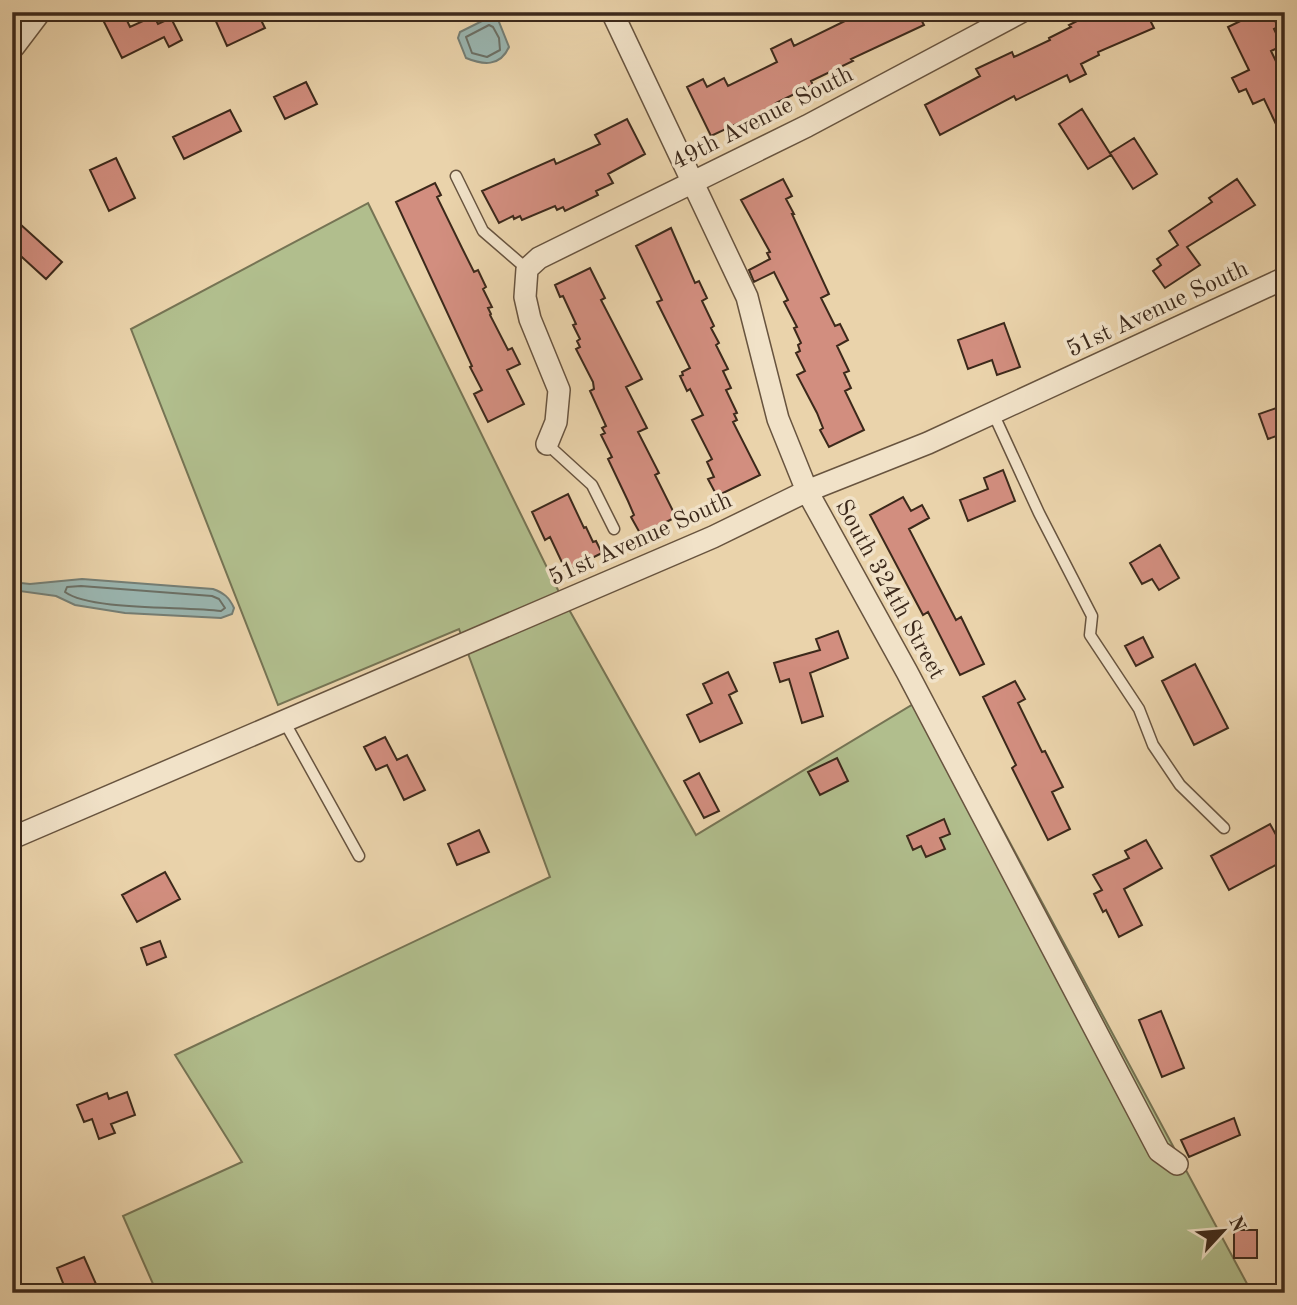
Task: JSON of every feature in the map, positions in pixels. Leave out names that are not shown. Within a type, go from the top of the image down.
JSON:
[{"type":"street","points":[[12,45],[37,12]]},
{"type":"street","name":"South 324th Street","points":[[612,12],[747,297],[778,419],[807,491],[907,672],[1159,1151],[1177,1164]]},
{"type":"street","name":"49th Avenue South","points":[[527,269],[539,258],[807,126],[1021,12]]},
{"type":"street","points":[[527,269],[524,297],[530,319],[559,390],[556,422],[547,444]]},
{"type":"street","name":"51st Avenue South","points":[[12,838],[713,537],[807,491],[928,443],[1285,278]]},
{"type":"lane","points":[[456,176],[483,231],[527,269]]},
{"type":"lane","points":[[993,413],[1039,513],[1092,617],[1090,635],[1139,709],[1153,745],[1180,785],[1224,828]]},
{"type":"lane","points":[[547,444],[592,485],[614,530]]},
{"type":"lane","points":[[284,721],[359,856]]},
{"type":"green space","points":[[368,203],[558,590],[696,835],[930,694],[1252,1293],[157,1293],[123,1216],[242,1162],[175,1055],[550,877],[459,629],[278,705],[131,329]]},
{"type":"water","points":[[490,17],[497,17],[509,47],[505,54],[490,63],[466,58],[458,38],[460,32]]},
{"type":"water","points":[[82,579],[213,589],[226,596],[234,608],[232,614],[221,618],[125,613],[75,605],[56,596],[12,590],[12,582],[30,584]]},
{"type":"building","points":[[99,12],[123,12],[130,27],[154,16],[158,24],[171,18],[182,40],[169,47],[164,37],[122,58]]},
{"type":"building","points":[[225,12],[257,12],[265,28],[227,46],[214,17]]},
{"type":"building","points":[[841,12],[917,12],[924,25],[851,59],[853,61],[811,81],[813,85],[776,103],[777,105],[711,136],[687,87],[703,79],[707,87],[724,78],[728,86],[777,62],[771,49],[791,39],[794,46],[845,21]]},
{"type":"building","points":[[1095,12],[1146,12],[1154,28],[1098,52],[1099,55],[1081,64],[1086,74],[1070,82],[1067,75],[1016,100],[1014,96],[940,135],[925,105],[980,76],[976,69],[1012,52],[1014,57],[1050,40],[1049,38],[1071,27],[1069,25]]},
{"type":"building","points":[[1259,12],[1271,12],[1278,27],[1274,29],[1282,46],[1271,51],[1285,80],[1285,143],[1264,99],[1253,104],[1246,89],[1239,92],[1232,78],[1249,70],[1228,27]]},
{"type":"building","points":[[306,82],[317,104],[285,119],[274,97]]},
{"type":"building","points":[[1082,109],[1111,155],[1088,169],[1059,124]]},
{"type":"building","points":[[230,110],[241,131],[184,159],[173,137]]},
{"type":"building","points":[[627,119],[645,154],[608,174],[613,183],[596,191],[598,195],[565,211],[563,207],[557,210],[555,206],[522,220],[520,216],[514,219],[513,216],[499,223],[482,191],[554,159],[556,164],[600,144],[595,135]]},
{"type":"building","points":[[1134,138],[1157,174],[1133,189],[1110,153]]},
{"type":"building","points":[[116,158],[135,198],[109,211],[90,170]]},
{"type":"building","points":[[783,179],[792,196],[786,199],[792,214],[829,294],[821,298],[835,326],[840,324],[848,340],[837,346],[849,371],[844,373],[851,388],[845,391],[864,430],[829,447],[820,430],[823,428],[817,413],[797,375],[805,371],[796,353],[800,351],[798,345],[801,343],[794,328],[797,327],[784,302],[788,300],[774,272],[754,282],[749,270],[770,259],[767,253],[770,252],[741,200]]},
{"type":"building","points":[[1237,179],[1255,205],[1187,247],[1200,265],[1165,288],[1153,271],[1161,265],[1157,259],[1178,245],[1169,231],[1212,202],[1209,198]]},
{"type":"building","points":[[435,183],[441,195],[437,197],[462,248],[474,272],[478,270],[486,287],[483,289],[492,307],[488,308],[490,315],[508,350],[512,348],[520,364],[507,370],[524,404],[488,422],[474,394],[482,390],[470,367],[472,366],[396,202]]},
{"type":"building","points":[[20,224],[62,262],[46,279],[12,248],[12,233]]},
{"type":"building","points":[[671,228],[695,283],[699,281],[707,298],[702,301],[714,326],[711,328],[719,343],[716,345],[728,369],[723,371],[731,388],[726,390],[737,413],[734,414],[737,420],[733,422],[760,475],[717,496],[708,479],[714,477],[707,462],[712,459],[692,420],[703,415],[680,376],[690,368],[657,302],[662,300],[636,246]]},
{"type":"building","points":[[590,268],[605,298],[601,300],[642,379],[626,387],[647,428],[638,432],[659,473],[655,475],[676,517],[641,535],[608,459],[612,457],[601,435],[605,433],[602,428],[606,426],[590,391],[594,389],[593,382],[576,349],[580,347],[577,341],[580,339],[573,325],[576,324],[555,285]]},
{"type":"building","points":[[1004,323],[1020,367],[997,375],[992,360],[968,369],[958,340]]},
{"type":"building","points":[[1285,405],[1285,433],[1268,439],[1259,414]]},
{"type":"building","points":[[1003,470],[1015,501],[968,521],[960,500],[988,489],[984,478]]},
{"type":"building","points":[[568,494],[584,528],[586,527],[602,553],[566,571],[550,537],[545,540],[532,512]]},
{"type":"building","points":[[903,497],[911,511],[922,505],[929,518],[909,529],[956,620],[961,617],[984,664],[960,675],[928,612],[923,615],[870,515]]},
{"type":"building","points":[[1160,545],[1179,578],[1159,590],[1152,579],[1142,584],[1130,563]]},
{"type":"building","points":[[838,631],[848,658],[810,673],[823,716],[802,723],[789,679],[780,682],[774,663],[820,650],[816,639]]},
{"type":"building","points":[[1143,637],[1153,657],[1136,666],[1125,646]]},
{"type":"building","points":[[1195,664],[1228,728],[1194,745],[1162,681]]},
{"type":"building","points":[[728,672],[737,691],[729,695],[742,723],[700,742],[687,715],[712,703],[703,684]]},
{"type":"building","points":[[1015,681],[1025,699],[1018,703],[1063,787],[1052,792],[1070,829],[1048,840],[1012,768],[1016,765],[983,697]]},
{"type":"building","points":[[385,737],[397,760],[407,755],[425,790],[404,800],[387,765],[376,770],[364,747]]},
{"type":"building","points":[[837,758],[848,781],[820,795],[808,772]]},
{"type":"building","points":[[699,773],[719,811],[704,818],[684,781]]},
{"type":"building","points":[[944,819],[950,834],[940,838],[945,849],[926,857],[921,846],[913,850],[907,836]]},
{"type":"building","points":[[1270,824],[1285,851],[1285,860],[1229,890],[1211,856]]},
{"type":"building","points":[[479,830],[489,852],[457,865],[448,844]]},
{"type":"building","points":[[1146,840],[1162,868],[1124,889],[1142,925],[1119,937],[1106,910],[1103,912],[1094,894],[1102,890],[1093,875],[1129,858],[1125,851]]},
{"type":"building","points":[[165,872],[180,899],[137,922],[122,895]]},
{"type":"building","points":[[160,941],[166,957],[147,965],[141,948]]},
{"type":"building","points":[[1161,1011],[1184,1068],[1162,1077],[1139,1020]]},
{"type":"building","points":[[127,1092],[135,1115],[111,1124],[115,1133],[99,1139],[92,1119],[84,1122],[77,1105],[107,1093],[109,1099]]},
{"type":"building","points":[[1234,1118],[1240,1135],[1189,1157],[1181,1140]]},
{"type":"building","points":[[1234,1230],[1257,1230],[1257,1258],[1234,1258]]},
{"type":"building","points":[[84,1257],[100,1293],[67,1293],[57,1268]]}]
